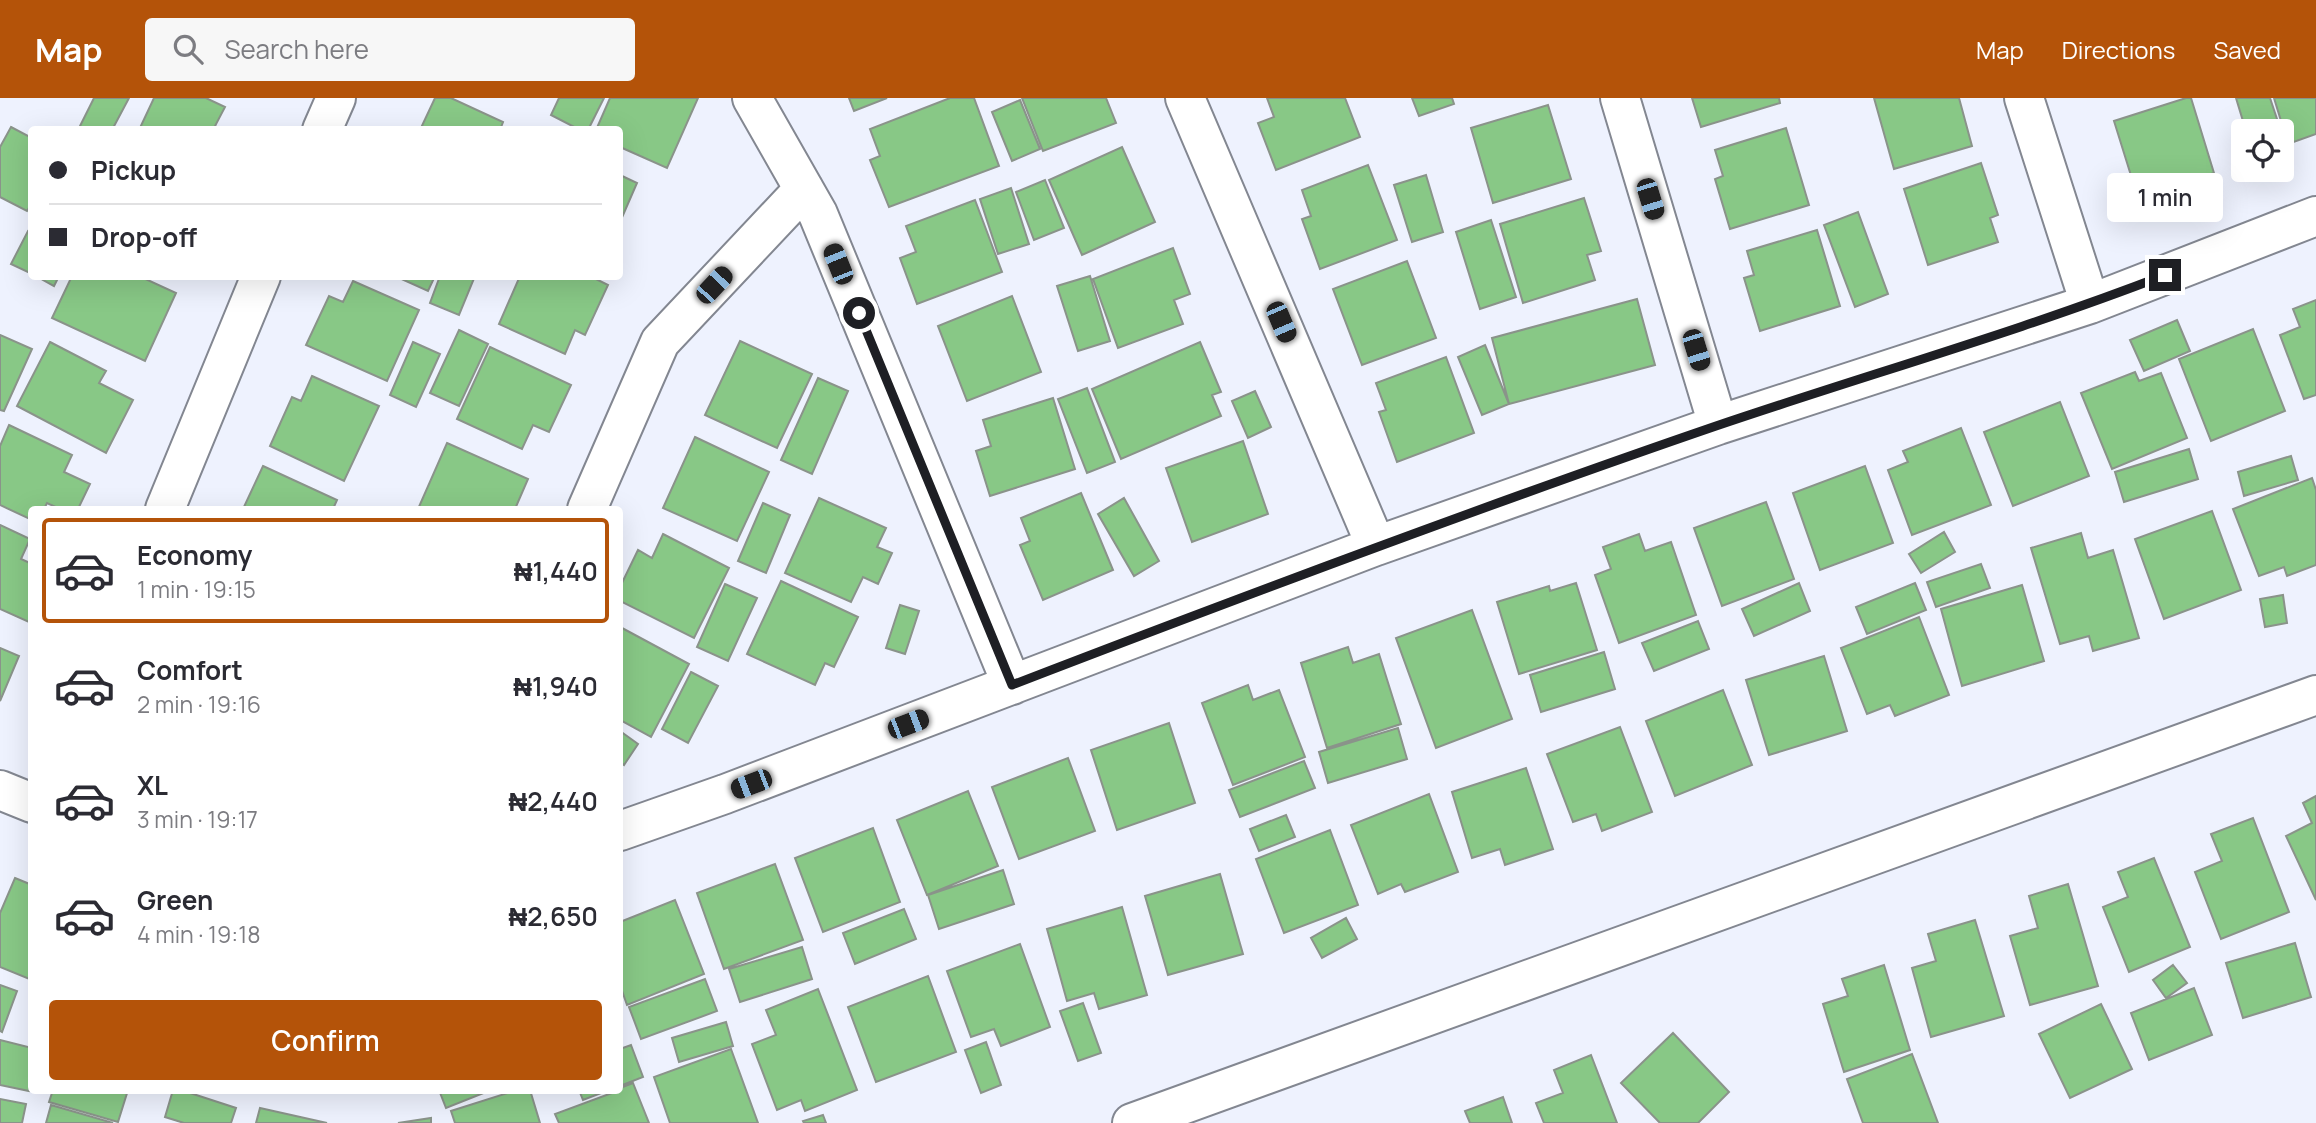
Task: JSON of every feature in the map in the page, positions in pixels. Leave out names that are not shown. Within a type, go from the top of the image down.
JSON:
[{"type":"street","points":[[324,126],[335,98]]},
{"type":"street","points":[[752,98],[818,215],[1012,685]]},
{"type":"street","points":[[1185,98],[1376,546]]},
{"type":"street","points":[[1620,98],[1718,425]]},
{"type":"street","points":[[2024,98],[2090,304]]},
{"type":"street","points":[[588,506],[660,342],[804,189]]},
{"type":"street","points":[[623,830],[725,794],[1376,546],[1718,425],[2090,304],[2316,216]]},
{"type":"street","points":[[166,506],[259,280]]},
{"type":"street","points":[[1132,1123],[2316,695]]},
{"type":"street","points":[[0,790],[28,801]]},
{"type":"building","points":[[94,98],[129,98],[114,126],[80,126]]},
{"type":"building","points":[[154,98],[206,98],[225,107],[215,126],[141,126]]},
{"type":"building","points":[[435,98],[451,98],[503,122],[502,126],[422,126]]},
{"type":"building","points":[[559,98],[604,98],[590,126],[572,126],[551,115]]},
{"type":"building","points":[[610,98],[698,98],[667,168],[623,148],[623,126],[598,126]]},
{"type":"building","points":[[849,98],[887,98],[854,111]]},
{"type":"building","points":[[950,98],[974,98],[999,166],[889,207],[870,160],[880,156],[870,129]]},
{"type":"building","points":[[1022,98],[1106,98],[1116,123],[1043,151]]},
{"type":"building","points":[[1267,98],[1345,98],[1360,137],[1276,170],[1258,123],[1274,117]]},
{"type":"building","points":[[1412,98],[1452,98],[1454,104],[1419,116]]},
{"type":"building","points":[[1692,98],[1779,98],[1780,103],[1701,127]]},
{"type":"building","points":[[1874,98],[1959,98],[1972,146],[1894,169]]},
{"type":"building","points":[[2191,98],[2214,173],[2138,198],[2114,121]]},
{"type":"building","points":[[2236,98],[2270,98],[2277,119],[2242,119]]},
{"type":"building","points":[[2274,98],[2316,98],[2316,134],[2294,142],[2294,119],[2280,119]]},
{"type":"building","points":[[1020,100],[1040,149],[1012,161],[992,112]]},
{"type":"building","points":[[1548,105],[1571,179],[1493,203],[1471,128]]},
{"type":"building","points":[[11,127],[28,136],[27,211],[0,197],[0,147]]},
{"type":"building","points":[[1786,128],[1809,205],[1730,229],[1715,179],[1723,176],[1715,150]]},
{"type":"building","points":[[1122,147],[1155,222],[1082,255],[1049,180]]},
{"type":"building","points":[[1981,163],[1998,215],[1990,218],[1998,242],[1928,265],[1904,189]]},
{"type":"building","points":[[1368,165],[1397,240],[1320,269],[1302,219],[1311,216],[1302,190]]},
{"type":"building","points":[[1426,175],[1443,232],[1412,242],[1394,185]]},
{"type":"building","points":[[623,176],[637,183],[623,215]]},
{"type":"building","points":[[1045,180],[1064,228],[1034,240],[1016,192]]},
{"type":"building","points":[[1011,188],[1029,244],[998,254],[980,199]]},
{"type":"building","points":[[1584,198],[1601,251],[1587,255],[1595,280],[1523,303],[1500,224]]},
{"type":"building","points":[[975,200],[1002,272],[917,304],[900,258],[916,252],[906,226]]},
{"type":"building","points":[[1858,212],[1888,294],[1855,307],[1824,225]]},
{"type":"building","points":[[1491,220],[1516,297],[1480,309],[1456,232]]},
{"type":"building","points":[[1817,230],[1840,306],[1760,331],[1744,278],[1754,275],[1747,251]]},
{"type":"building","points":[[28,231],[28,272],[11,264]]},
{"type":"building","points":[[1173,248],[1190,294],[1174,300],[1183,324],[1118,348],[1093,279]]},
{"type":"building","points":[[1407,261],[1436,338],[1362,365],[1333,289]]},
{"type":"building","points":[[1090,276],[1110,341],[1078,351],[1057,286]]},
{"type":"building","points":[[43,280],[57,280],[54,286]]},
{"type":"building","points":[[70,280],[148,280],[176,293],[145,361],[52,318]]},
{"type":"building","points":[[404,280],[433,280],[428,291]]},
{"type":"building","points":[[439,280],[473,280],[459,315],[430,303]]},
{"type":"building","points":[[518,280],[598,280],[608,285],[585,335],[575,330],[565,354],[499,324]]},
{"type":"building","points":[[353,281],[419,310],[387,381],[306,345],[329,296],[343,302]]},
{"type":"building","points":[[1012,296],[1041,372],[967,401],[938,326]]},
{"type":"building","points":[[1637,299],[1655,365],[1509,404],[1492,338]]},
{"type":"building","points":[[2316,300],[2316,395],[2304,399],[2280,335],[2300,327],[2293,309]]},
{"type":"building","points":[[2177,320],[2190,351],[2144,371],[2130,340]]},
{"type":"building","points":[[2253,329],[2285,411],[2211,441],[2179,359]]},
{"type":"building","points":[[459,330],[488,344],[459,406],[430,393]]},
{"type":"building","points":[[0,335],[32,349],[4,411],[0,410]]},
{"type":"building","points":[[740,341],[812,374],[777,448],[705,415]]},
{"type":"building","points":[[50,342],[106,371],[99,383],[133,400],[106,453],[17,406]]},
{"type":"building","points":[[413,342],[440,354],[416,407],[390,395]]},
{"type":"building","points":[[1200,342],[1221,392],[1212,395],[1221,416],[1121,459],[1092,389]]},
{"type":"building","points":[[1485,345],[1509,404],[1482,415],[1458,357]]},
{"type":"building","points":[[490,347],[571,385],[549,432],[533,425],[522,449],[457,419]]},
{"type":"building","points":[[1446,357],[1474,433],[1397,462],[1379,412],[1386,410],[1376,383]]},
{"type":"building","points":[[2135,372],[2139,381],[2161,373],[2187,438],[2112,469],[2081,393]]},
{"type":"building","points":[[312,376],[379,406],[344,481],[270,446],[292,397],[301,401]]},
{"type":"building","points":[[818,378],[848,391],[812,474],[781,460]]},
{"type":"building","points":[[1087,388],[1115,462],[1087,473],[1058,399]]},
{"type":"building","points":[[1255,391],[1271,427],[1248,438],[1232,401]]},
{"type":"building","points":[[1053,398],[1075,469],[990,496],[976,451],[991,446],[983,420]]},
{"type":"building","points":[[2060,402],[2089,476],[2013,506],[1984,432]]},
{"type":"building","points":[[9,425],[72,455],[64,472],[90,484],[79,506],[54,506],[47,503],[46,506],[28,506],[28,518],[0,505],[0,446]]},
{"type":"building","points":[[1961,428],[1991,505],[1912,535],[1888,470],[1908,462],[1903,451]]},
{"type":"building","points":[[695,437],[769,472],[737,541],[663,508]]},
{"type":"building","points":[[1243,441],[1268,514],[1192,542],[1166,468]]},
{"type":"building","points":[[447,443],[528,479],[516,506],[419,506]]},
{"type":"building","points":[[2189,449],[2198,479],[2124,502],[2115,472]]},
{"type":"building","points":[[2291,456],[2298,480],[2244,496],[2238,472]]},
{"type":"building","points":[[263,466],[337,500],[334,506],[244,506]]},
{"type":"building","points":[[1865,466],[1893,543],[1820,570],[1793,493]]},
{"type":"building","points":[[2312,478],[2316,490],[2316,565],[2287,576],[2284,567],[2259,576],[2233,509]]},
{"type":"building","points":[[1081,493],[1113,570],[1043,600],[1020,545],[1030,541],[1021,518]]},
{"type":"building","points":[[819,498],[886,528],[877,547],[892,553],[878,584],[863,577],[851,602],[785,573]]},
{"type":"building","points":[[1124,498],[1159,561],[1134,576],[1098,514]]},
{"type":"building","points":[[1766,502],[1794,579],[1722,606],[1694,528]]},
{"type":"building","points":[[763,503],[790,515],[766,573],[738,561]]},
{"type":"building","points":[[2212,511],[2241,590],[2164,619],[2135,539]]},
{"type":"building","points":[[0,525],[28,538],[21,559],[28,562],[28,622],[0,609]]},
{"type":"building","points":[[1944,532],[1955,552],[1921,573],[1909,554]]},
{"type":"building","points":[[2081,533],[2088,558],[2113,550],[2139,638],[2093,651],[2089,636],[2060,644],[2031,548]]},
{"type":"building","points":[[663,534],[729,568],[694,638],[623,602],[623,581],[638,550],[652,558]]},
{"type":"building","points":[[1639,534],[1645,551],[1671,542],[1696,615],[1619,643],[1595,575],[1611,569],[1603,547]]},
{"type":"building","points":[[1981,564],[1990,588],[1936,607],[1927,582]]},
{"type":"building","points":[[781,581],[858,617],[834,667],[825,663],[815,685],[747,654]]},
{"type":"building","points":[[1576,583],[1597,650],[1519,674],[1497,602],[1549,586],[1550,591]]},
{"type":"building","points":[[1799,583],[1810,611],[1754,636],[1742,609]]},
{"type":"building","points":[[1915,583],[1926,610],[1867,634],[1856,607]]},
{"type":"building","points":[[725,584],[757,598],[728,661],[697,647]]},
{"type":"building","points":[[2022,585],[2044,661],[1962,686],[1941,609]]},
{"type":"building","points":[[2283,595],[2287,623],[2265,627],[2260,599]]},
{"type":"building","points":[[900,605],[919,611],[905,654],[886,648]]},
{"type":"building","points":[[1472,610],[1512,719],[1436,748],[1396,638]]},
{"type":"building","points":[[1919,617],[1949,695],[1895,716],[1890,705],[1867,714],[1841,648]]},
{"type":"building","points":[[1698,621],[1709,649],[1654,671],[1642,643]]},
{"type":"building","points":[[623,629],[689,664],[651,737],[623,722]]},
{"type":"building","points":[[1348,647],[1353,663],[1379,654],[1401,724],[1327,748],[1301,663]]},
{"type":"building","points":[[0,648],[19,656],[0,701]]},
{"type":"building","points":[[1604,652],[1615,689],[1541,712],[1530,675]]},
{"type":"building","points":[[1824,656],[1847,731],[1769,755],[1746,680]]},
{"type":"building","points":[[691,672],[718,686],[688,743],[662,729]]},
{"type":"building","points":[[1248,685],[1253,700],[1279,690],[1305,757],[1233,785],[1202,703]]},
{"type":"building","points":[[1723,690],[1752,765],[1675,796],[1646,721]]},
{"type":"building","points":[[1169,723],[1195,803],[1117,830],[1091,750]]},
{"type":"building","points":[[1620,727],[1652,812],[1602,831],[1596,814],[1573,822],[1547,754]]},
{"type":"building","points":[[1398,728],[1407,759],[1328,783],[1319,752]]},
{"type":"building","points":[[623,733],[638,744],[623,764]]},
{"type":"building","points":[[1068,758],[1095,831],[1019,859],[992,787]]},
{"type":"building","points":[[1304,761],[1315,788],[1240,817],[1229,790]]},
{"type":"building","points":[[1526,768],[1553,849],[1505,865],[1500,849],[1472,858],[1452,792]]},
{"type":"building","points":[[968,791],[998,866],[927,895],[897,820]]},
{"type":"building","points":[[1429,794],[1458,872],[1405,892],[1401,884],[1378,894],[1351,825]]},
{"type":"building","points":[[2316,796],[2316,900],[2286,836],[2312,823],[2303,803]]},
{"type":"building","points":[[1286,815],[1295,837],[1259,851],[1250,829]]},
{"type":"building","points":[[2253,818],[2289,912],[2221,939],[2195,872],[2222,861],[2211,834]]},
{"type":"building","points":[[873,828],[900,902],[823,932],[795,858]]},
{"type":"building","points":[[1330,830],[1358,905],[1284,933],[1256,859]]},
{"type":"building","points":[[2154,858],[2190,947],[2129,972],[2103,907],[2128,897],[2118,872]]},
{"type":"building","points":[[775,864],[803,940],[724,969],[697,893]]},
{"type":"building","points":[[1003,870],[1014,904],[939,929],[928,895]]},
{"type":"building","points":[[1220,874],[1243,954],[1168,975],[1145,896]]},
{"type":"building","points":[[15,878],[28,883],[28,978],[0,967],[0,913]]},
{"type":"building","points":[[2068,884],[2098,986],[2030,1005],[2010,936],[2038,928],[2029,896]]},
{"type":"building","points":[[675,900],[704,974],[627,1005],[623,994],[623,921]]},
{"type":"building","points":[[1122,907],[1147,995],[1099,1009],[1094,993],[1067,1001],[1047,929]]},
{"type":"building","points":[[904,909],[916,939],[855,964],[843,933]]},
{"type":"building","points":[[1346,918],[1357,939],[1322,958],[1311,938]]},
{"type":"building","points":[[1975,920],[2004,1016],[1931,1037],[1912,968],[1936,961],[1928,934]]},
{"type":"building","points":[[2295,943],[2311,997],[2243,1018],[2226,963]]},
{"type":"building","points":[[1020,944],[1050,1027],[1001,1046],[994,1029],[971,1037],[947,971]]},
{"type":"building","points":[[802,947],[812,979],[740,1002],[729,969]]},
{"type":"building","points":[[1884,965],[1910,1050],[1844,1072],[1823,1004],[1848,996],[1842,979]]},
{"type":"building","points":[[2173,965],[2187,983],[2166,998],[2153,980]]},
{"type":"building","points":[[928,976],[956,1052],[876,1082],[848,1007]]},
{"type":"building","points":[[705,979],[717,1011],[641,1039],[629,1007]]},
{"type":"building","points":[[0,985],[17,991],[2,1032],[0,1031]]},
{"type":"building","points":[[2194,988],[2212,1035],[2149,1060],[2131,1013]]},
{"type":"building","points":[[818,989],[857,1090],[805,1111],[801,1100],[777,1110],[752,1044],[776,1035],[766,1010]]},
{"type":"building","points":[[1083,1003],[1101,1053],[1078,1061],[1060,1011]]},
{"type":"building","points":[[2101,1004],[2132,1069],[2070,1098],[2039,1034]]},
{"type":"building","points":[[726,1022],[733,1046],[679,1062],[672,1038]]},
{"type":"building","points":[[1673,1033],[1729,1092],[1698,1123],[1660,1123],[1621,1083]]},
{"type":"building","points":[[0,1040],[28,1047],[28,1091],[0,1085]]},
{"type":"building","points":[[986,1042],[1001,1085],[981,1093],[965,1050]]},
{"type":"building","points":[[631,1045],[643,1077],[623,1085],[623,1048]]},
{"type":"building","points":[[731,1049],[758,1123],[670,1123],[654,1077]]},
{"type":"building","points":[[1912,1054],[1938,1123],[1863,1123],[1847,1079]]},
{"type":"building","points":[[1591,1055],[1617,1123],[1544,1123],[1536,1103],[1563,1093],[1554,1070]]},
{"type":"building","points":[[633,1083],[649,1123],[559,1123],[555,1114],[609,1094],[623,1094],[623,1087]]},
{"type":"building","points":[[52,1094],[127,1094],[118,1122],[49,1102]]},
{"type":"building","points":[[172,1094],[193,1094],[236,1108],[231,1123],[184,1123],[165,1117]]},
{"type":"building","points":[[441,1094],[481,1094],[446,1108]]},
{"type":"building","points":[[504,1094],[531,1094],[540,1123],[455,1123],[451,1111]]},
{"type":"building","points":[[581,1094],[599,1094],[583,1100]]},
{"type":"building","points":[[1503,1097],[1512,1123],[1470,1123],[1465,1111]]},
{"type":"building","points":[[0,1099],[26,1104],[22,1123],[0,1123]]},
{"type":"building","points":[[51,1105],[113,1123],[46,1123]]},
{"type":"building","points":[[260,1108],[327,1123],[256,1123]]},
{"type":"building","points":[[823,1115],[826,1123],[803,1121]]},
{"type":"building","points":[[431,1118],[431,1123],[398,1123]]},
{"type":"route","points":[[859,313],[1012,685],[1376,546],[1718,425],[2090,304],[2165,275]]}]
